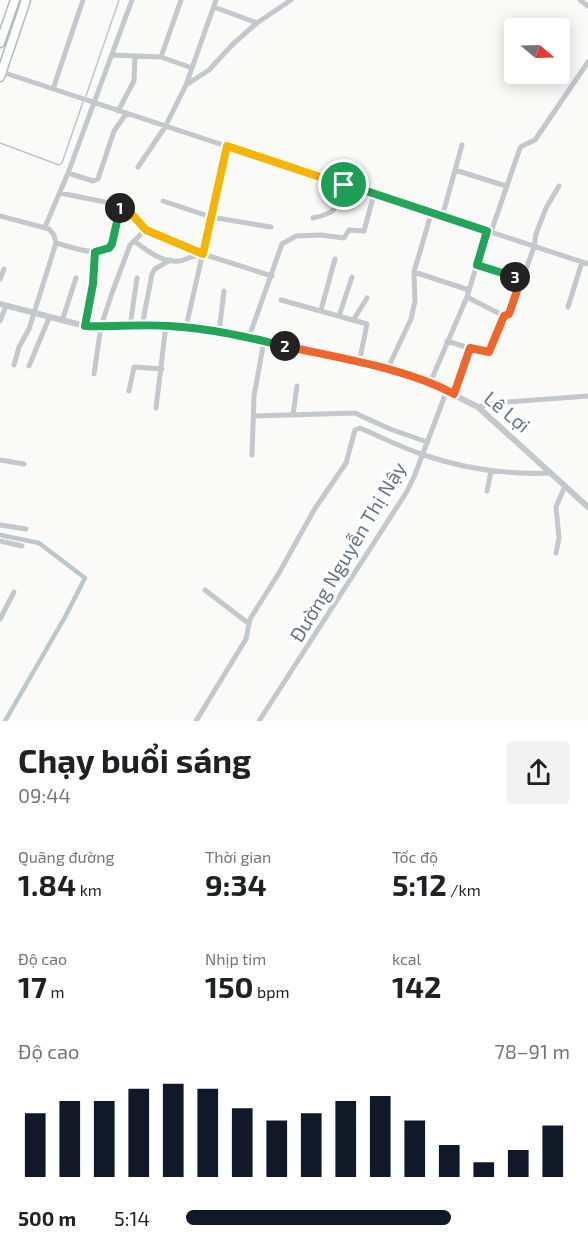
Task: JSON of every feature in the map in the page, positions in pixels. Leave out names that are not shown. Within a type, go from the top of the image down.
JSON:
[{"type":"highway","points":[[0,43],[15,0]]},
{"type":"highway","points":[[1,73],[26,0]]},
{"type":"street","points":[[53,89],[83,0]]},
{"type":"street","points":[[45,227],[68,173],[132,0]]},
{"type":"street","points":[[161,57],[181,0]]},
{"type":"street","points":[[138,167],[165,127],[186,85],[216,0]]},
{"type":"street","points":[[580,0],[588,6]]},
{"type":"street","points":[[186,85],[209,70],[257,23],[289,1]]},
{"type":"street","points":[[214,7],[257,23]]},
{"type":"street","points":[[113,55],[161,57],[192,68]]},
{"type":"street","points":[[118,111],[134,81],[135,56]]},
{"type":"street","points":[[430,383],[468,294],[520,148],[535,140],[588,62]]},
{"type":"street","points":[[1,73],[585,263],[568,307]]},
{"type":"street","points":[[68,173],[93,181],[98,179],[114,131],[126,114]]},
{"type":"street","points":[[442,217],[462,145]]},
{"type":"street","points":[[186,327],[227,146]]},
{"type":"street","points":[[455,170],[506,186]]},
{"type":"street","points":[[313,218],[327,215],[335,209],[344,185]]},
{"type":"street","points":[[447,341],[489,352],[504,316],[510,312],[546,208],[559,186]]},
{"type":"street","points":[[60,193],[120,205],[128,210],[146,230],[202,255],[272,276]]},
{"type":"street","points":[[249,337],[282,244],[294,237],[344,238],[349,230],[364,231],[374,194]]},
{"type":"street","points":[[163,201],[211,218],[271,227]]},
{"type":"street","points":[[56,243],[95,252],[109,248],[112,244],[120,205]]},
{"type":"street","points":[[387,370],[411,319],[415,301],[414,272],[431,214]]},
{"type":"street","points":[[0,216],[45,227],[53,232],[56,243],[34,314],[16,354],[14,365]]},
{"type":"street","points":[[94,374],[101,326],[128,251],[134,241],[146,230]]},
{"type":"street","points":[[134,241],[154,255],[170,260],[181,261],[194,255],[202,255]]},
{"type":"street","points":[[85,326],[93,284],[95,252]]},
{"type":"street","points":[[321,310],[334,259]]},
{"type":"street","points":[[142,326],[152,274],[156,268],[170,260]]},
{"type":"street","points":[[477,265],[521,279]]},
{"type":"street","points":[[0,279],[4,269]]},
{"type":"street","points":[[414,272],[468,294],[504,316]]},
{"type":"street","points":[[339,316],[352,277]]},
{"type":"street","points":[[62,321],[76,278]]},
{"type":"street","points":[[130,326],[137,278]]},
{"type":"street","points":[[219,332],[224,291]]},
{"type":"street","points":[[354,319],[367,298]]},
{"type":"street","points":[[281,300],[354,319],[367,325],[359,363]]},
{"type":"street","points":[[0,321],[3,305]]},
{"type":"street","name":"Lê Lợi","points":[[3,305],[85,326],[166,325],[249,337],[387,370],[430,383],[478,407],[588,507]]},
{"type":"street","points":[[29,366],[49,318]]},
{"type":"street","points":[[156,408],[166,325]]},
{"type":"street","points":[[252,455],[255,387],[264,341]]},
{"type":"street","points":[[454,394],[470,348]]},
{"type":"street","points":[[129,391],[134,367],[162,369]]},
{"type":"street","points":[[294,415],[297,386]]},
{"type":"street","name":"Đường Nguyễn Thị Nậy","points":[[259,721],[406,493],[447,390]]},
{"type":"street","points":[[478,407],[495,403],[588,396]]},
{"type":"street","points":[[254,416],[355,413],[427,442]]},
{"type":"street","points":[[196,721],[246,639],[249,632],[248,623],[314,510],[346,463],[355,430],[360,428],[422,455],[491,471],[551,473]]},
{"type":"street","points":[[0,460],[24,464]]},
{"type":"street","points":[[487,491],[491,471]]},
{"type":"street","points":[[556,553],[559,538],[556,507],[565,486]]},
{"type":"street","points":[[0,525],[26,529]]},
{"type":"street","points":[[0,541],[22,546]]},
{"type":"street","points":[[205,590],[248,623]]},
{"type":"street","points":[[0,619],[14,592]]},
{"type":"waterway","points":[[86,96],[119,0]]},
{"type":"waterway","points":[[0,143],[59,165],[62,163],[83,102]]},
{"type":"waterway","points":[[0,535],[39,543],[85,578],[5,721]]},
{"type":"route","points":[[227,146],[344,185],[487,231],[477,265],[521,279],[512,308],[507,316],[504,316],[489,352],[485,353],[470,348],[454,394],[430,383],[359,363],[229,333],[166,325],[85,326],[93,284],[95,252],[109,248],[112,244],[120,205],[128,210],[146,230],[203,254],[227,146]]}]
